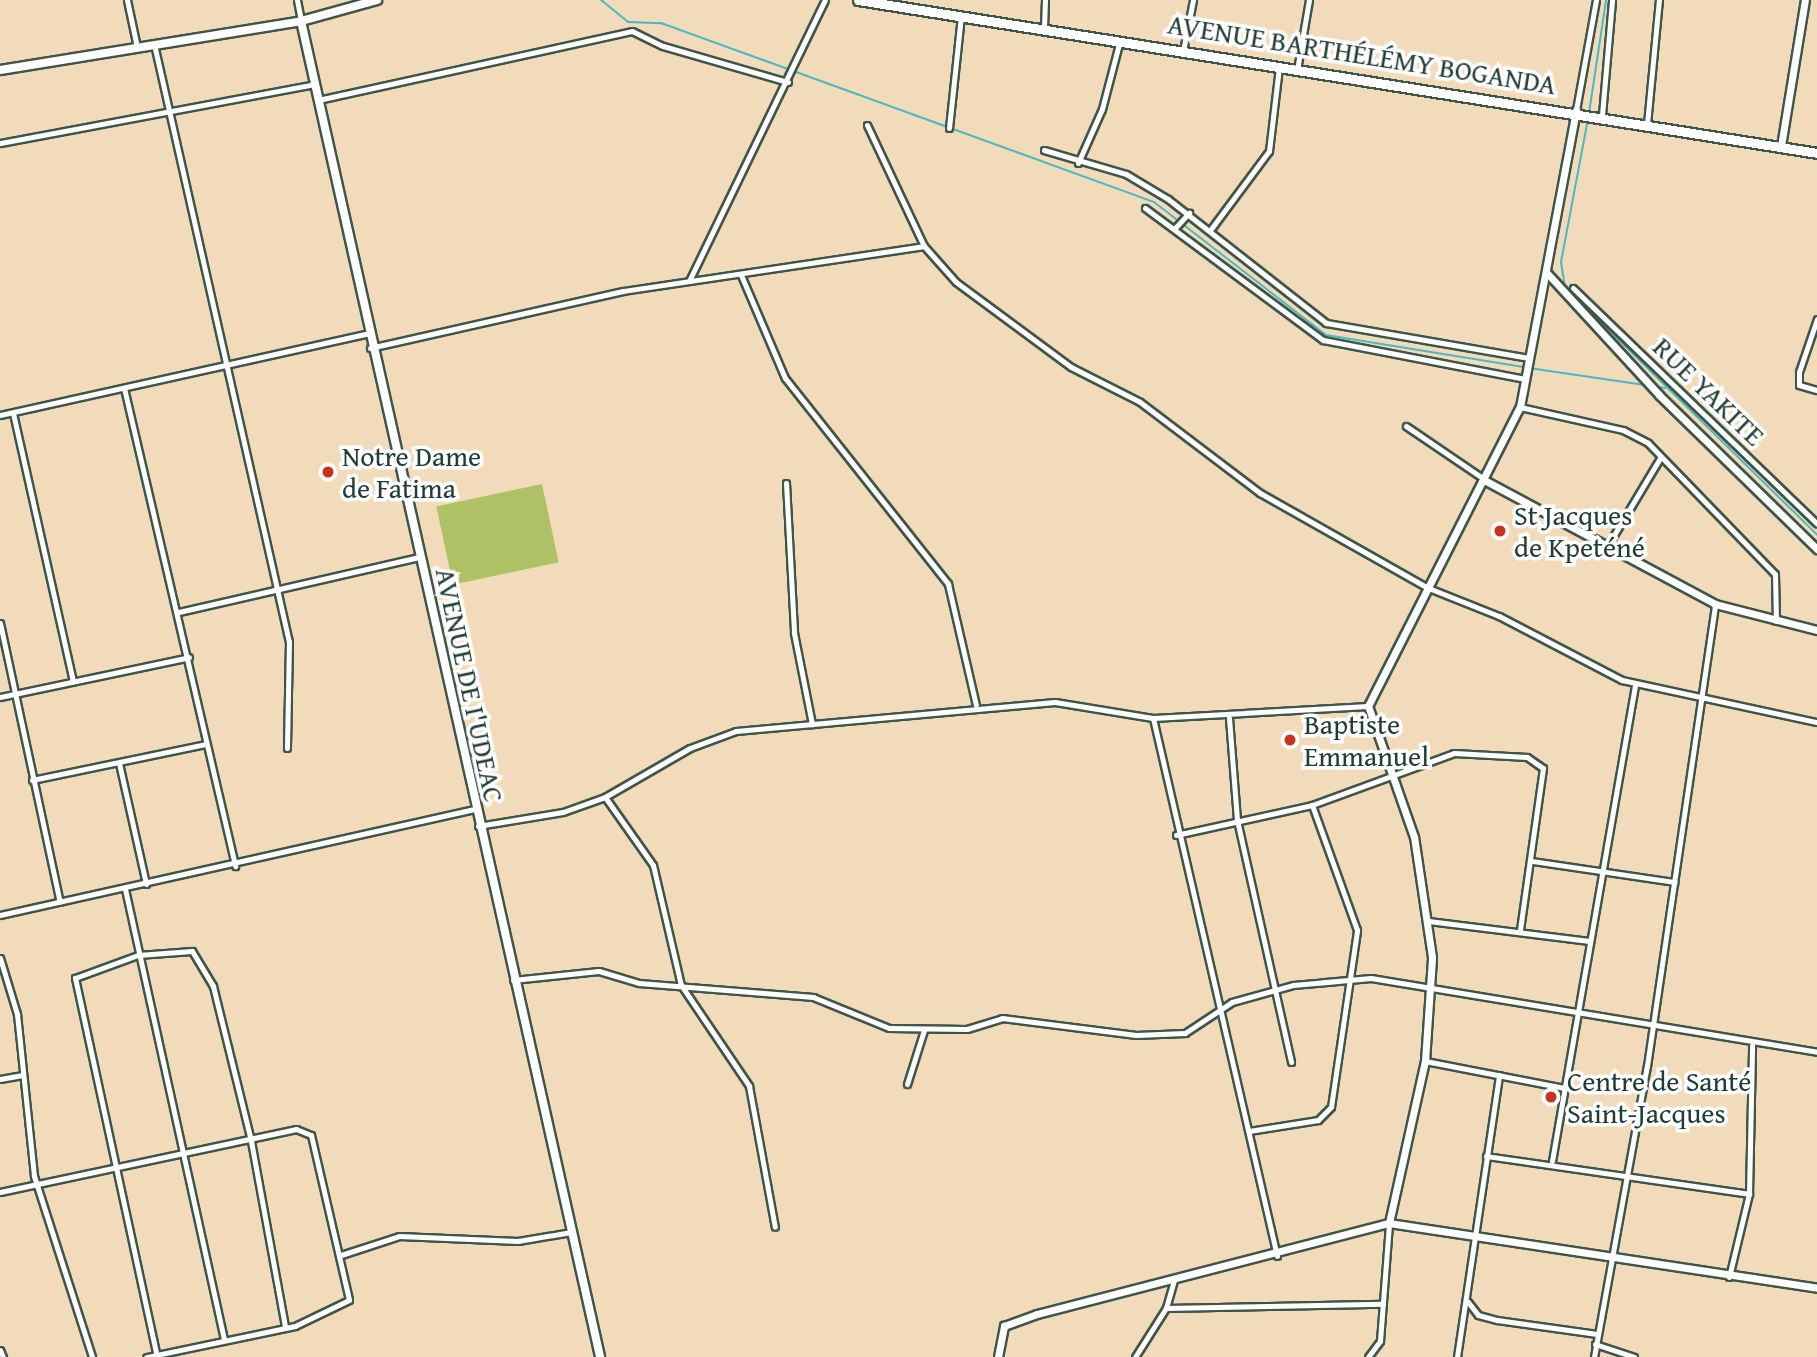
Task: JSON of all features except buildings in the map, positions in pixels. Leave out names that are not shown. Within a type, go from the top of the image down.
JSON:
[{"type":"main road","points":[[0,70],[301,22],[377,0]]},
{"type":"main road","name":"AVENUE BARTHÉLÉMY BOGANDA","points":[[858,0],[1297,70],[1579,110],[1817,153]]},
{"type":"main road","name":"AVENUE DE I'UDEAC","points":[[301,22],[366,334],[600,1357]]},
{"type":"street","points":[[127,0],[136,47]]},
{"type":"street","points":[[297,0],[301,22]]},
{"type":"street","points":[[689,281],[789,80],[825,0]]},
{"type":"street","points":[[1044,28],[1045,0]]},
{"type":"street","points":[[1183,51],[1193,0]]},
{"type":"street","points":[[1297,70],[1309,0]]},
{"type":"street","points":[[1368,1357],[1377,1356],[1390,1223],[1425,1061],[1433,987],[1429,921],[1414,836],[1368,706],[1426,587],[1486,481],[1520,407],[1527,360],[1579,110],[1596,0]]},
{"type":"street","points":[[1599,114],[1612,0]]},
{"type":"street","points":[[1647,124],[1659,0]]},
{"type":"street","points":[[1781,146],[1805,0]]},
{"type":"street","points":[[949,128],[961,16]]},
{"type":"street","points":[[317,100],[632,30],[663,46],[789,80]]},
{"type":"street","points":[[1078,163],[1102,109],[1120,40]]},
{"type":"street","points":[[153,44],[223,365],[289,642],[287,748]]},
{"type":"street","points":[[1211,229],[1269,150],[1279,67]]},
{"type":"street","points":[[0,143],[168,116],[314,84]]},
{"type":"street","points":[[867,125],[924,246],[967,291],[1061,360],[1140,402],[1261,493],[1426,587],[1635,685],[1817,722]]},
{"type":"street","points":[[1044,150],[1078,163],[1126,174],[1211,229],[1326,323],[1527,360]]},
{"type":"street","points":[[1145,208],[1323,340],[1525,377]]},
{"type":"street","points":[[1175,228],[1189,213]]},
{"type":"street","points":[[370,348],[689,281],[924,246]]},
{"type":"street","points":[[1547,273],[1659,395],[1817,549]]},
{"type":"street","points":[[741,275],[785,378],[948,584],[976,705]]},
{"type":"street","name":"RUE YAKITE","points":[[1573,288],[1817,524]]},
{"type":"street","points":[[1817,318],[1799,372],[1799,385],[1817,390]]},
{"type":"street","points":[[0,415],[366,334]]},
{"type":"street","points":[[124,387],[179,612],[235,866]]},
{"type":"street","points":[[1520,407],[1637,435],[1779,578],[1776,621]]},
{"type":"street","points":[[13,413],[73,681]]},
{"type":"street","points":[[1406,426],[1486,481],[1605,550],[1715,604],[1817,630]]},
{"type":"street","points":[[1605,550],[1660,458]]},
{"type":"street","points":[[786,483],[794,633],[812,724]]},
{"type":"street","points":[[179,612],[419,557]]},
{"type":"street","points":[[1594,1357],[1652,1024],[1704,701],[1715,604]]},
{"type":"street","points":[[0,623],[3,648],[16,694],[32,780],[60,902]]},
{"type":"street","points":[[0,697],[189,657]]},
{"type":"street","points":[[1552,1161],[1599,870],[1635,685]]},
{"type":"street","points":[[478,826],[563,812],[606,797],[710,737],[976,705],[1055,702],[1153,718],[1229,718],[1368,706]]},
{"type":"street","points":[[1153,718],[1176,835],[1250,1131],[1277,1255]]},
{"type":"street","points":[[1229,718],[1237,820],[1291,1062]]},
{"type":"street","points":[[32,780],[206,744]]},
{"type":"street","points":[[1176,835],[1312,805],[1391,775],[1476,750],[1537,761],[1543,768],[1532,861],[1520,930]]},
{"type":"street","points":[[119,763],[146,884]]},
{"type":"street","points":[[606,797],[653,865],[681,985],[750,1086],[775,1227]]},
{"type":"street","points":[[1250,1131],[1327,1116],[1352,979],[1357,930],[1312,805]]},
{"type":"street","points":[[0,915],[235,866],[474,809]]},
{"type":"street","points":[[1532,861],[1674,882]]},
{"type":"street","points":[[125,889],[224,1339]]},
{"type":"street","points":[[1429,921],[1520,930],[1589,941]]},
{"type":"street","points":[[156,1356],[75,978],[138,955],[195,953],[217,996],[251,1141],[285,1328]]},
{"type":"street","points":[[0,958],[17,1014],[39,1185],[92,1357]]},
{"type":"street","points":[[513,980],[600,971],[639,983],[813,997],[889,1028],[967,1029],[1002,1018],[1136,1035],[1178,1034],[1219,1010],[1275,991],[1352,979],[1433,987],[1577,1010],[1752,1045],[1817,1052]]},
{"type":"street","points":[[907,1084],[923,1030]]},
{"type":"street","points":[[1729,1277],[1749,1194],[1752,1045]]},
{"type":"street","points":[[1425,1061],[1564,1088]]},
{"type":"street","points":[[0,1079],[23,1075]]},
{"type":"street","points":[[1457,1357],[1479,1235],[1486,1156],[1499,1075]]},
{"type":"street","points":[[0,1192],[118,1171],[296,1129],[311,1135],[341,1255],[346,1303],[285,1328],[146,1357]]},
{"type":"street","points":[[1486,1156],[1552,1161],[1749,1194]]},
{"type":"street","points":[[998,1357],[1004,1326],[1390,1223],[1479,1235],[1729,1277],[1817,1288]]},
{"type":"street","points":[[341,1255],[399,1236],[518,1241],[570,1232]]},
{"type":"street","points":[[1135,1357],[1166,1308],[1174,1280]]},
{"type":"street","points":[[1468,1303],[1497,1320],[1597,1334]]},
{"type":"street","points":[[1166,1308],[1383,1304]]},
{"type":"street","points":[[1595,1344],[1634,1357]]},
{"type":"street","points":[[0,1349],[3,1357]]},
{"type":"green space","points":[[542,484],[559,562],[453,585],[436,506]]},
{"type":"waterway","points":[[601,0],[628,22],[661,23],[1154,202],[1326,335],[1523,367]]},
{"type":"waterway","points":[[1589,113],[1606,0]]},
{"type":"waterway","points":[[1588,119],[1561,262],[1565,287],[1817,535]]},
{"type":"waterway","points":[[1529,368],[1645,385]]},
{"type":"waterway","points":[[1657,387],[1665,388]]},
{"type":"place","name":"Notre Dame de Fatima","points":[[328,472]]},
{"type":"place","name":"St Jacques de Kpeténé","points":[[1500,531]]},
{"type":"place","name":"Baptiste Emmanuel","points":[[1290,740]]},
{"type":"place","name":"Centre de Santé Saint-Jacques","points":[[1551,1097]]}]
